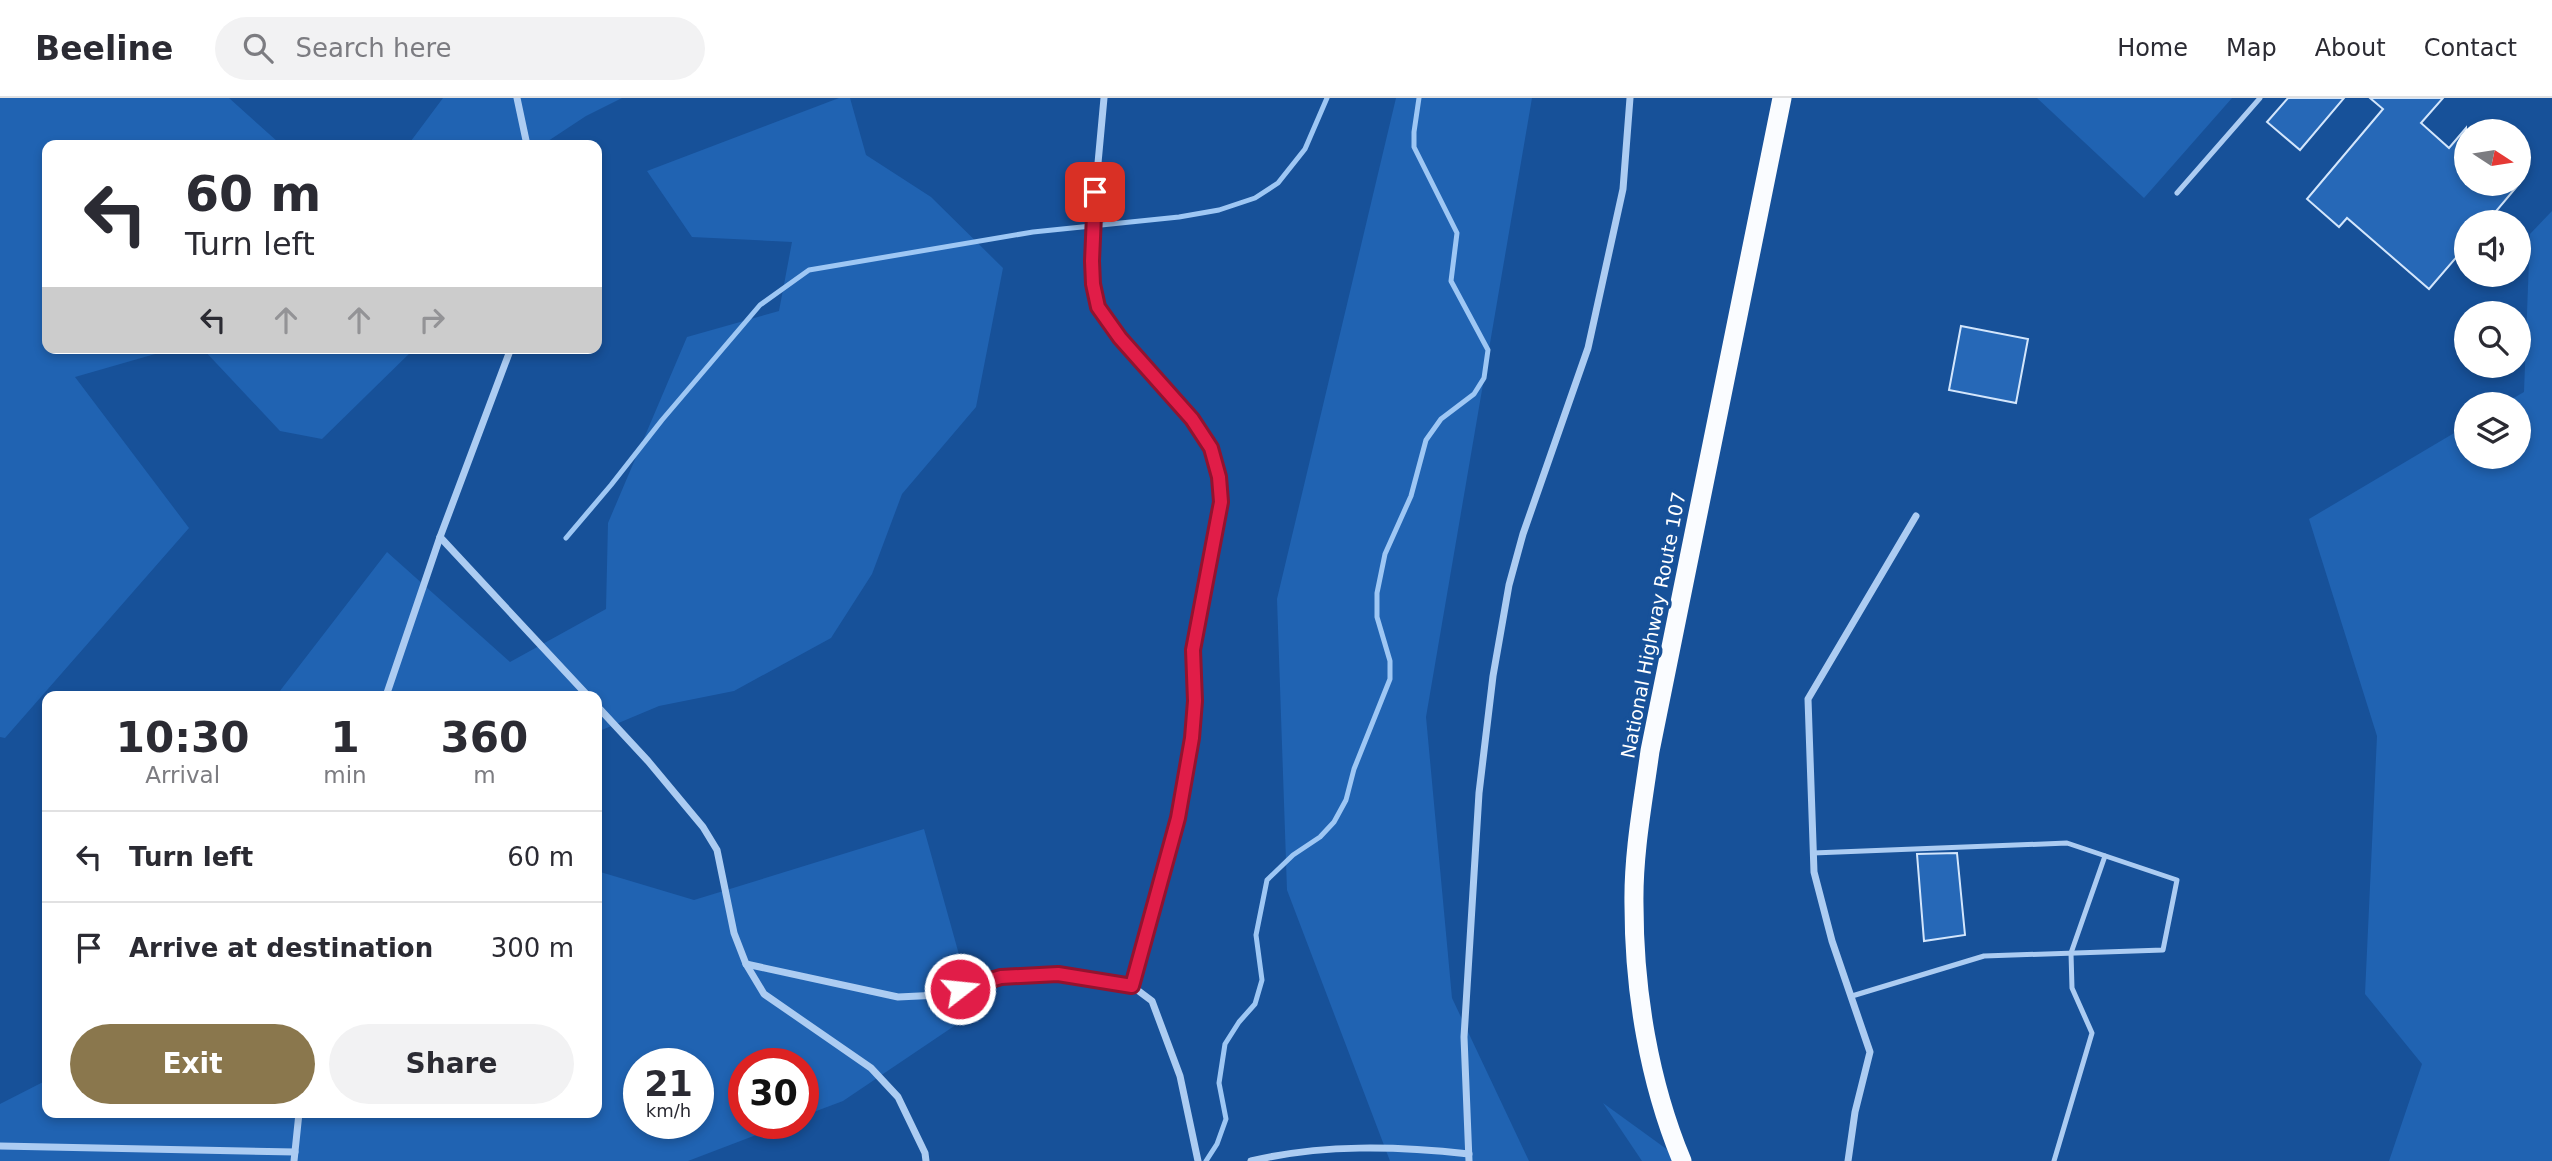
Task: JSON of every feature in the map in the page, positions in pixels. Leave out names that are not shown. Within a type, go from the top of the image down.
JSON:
[{"type":"highway","name":"National Highway Route 107","points":[[1682,1161],[1658,1088],[1645,1028],[1636,965],[1634,903],[1639,832],[1650,751],[1782,98]]},
{"type":"street","points":[[517,98],[526,140]]},
{"type":"street","points":[[1104,98],[1091,239],[1093,284],[1098,307],[1120,338],[1192,419],[1211,448],[1219,477],[1221,502],[1193,650],[1195,701],[1192,738],[1178,818],[1132,986]]},
{"type":"street","points":[[1251,1161],[1344,1147],[1469,1157],[1464,1037],[1479,793],[1493,676],[1509,585],[1523,534],[1588,348],[1623,189],[1630,98]]},
{"type":"street","points":[[388,691],[440,537],[509,354]]},
{"type":"street","points":[[1848,1161],[1855,1112],[1870,1052],[1832,941],[1814,872],[1808,699],[1916,516]]},
{"type":"street","points":[[440,537],[583,691]]},
{"type":"street","points":[[602,712],[656,771],[718,850],[734,933],[746,964],[764,994],[872,1068],[898,1097],[925,1153],[926,1161]]},
{"type":"street","points":[[746,964],[898,997],[940,995],[1001,977],[1058,974],[1132,986],[1152,1002],[1157,1014],[1180,1076],[1198,1161]]},
{"type":"street","points":[[294,1161],[298,1118]]},
{"type":"street","points":[[0,1146],[295,1152]]},
{"type":"lane","points":[[2177,193],[2260,98]]},
{"type":"lane","points":[[1813,853],[2067,843],[2177,880],[2163,950],[1984,956],[1852,996]]},
{"type":"lane","points":[[2054,1161],[2092,1033],[2072,988],[2071,953],[2105,856]]},
{"type":"shaded area","points":[[0,98],[229,98],[276,140],[42,140],[42,354],[155,354],[75,377],[189,528],[46,691],[42,691],[42,696],[5,738],[0,737]]},
{"type":"shaded area","points":[[443,98],[622,98],[586,116],[550,140],[412,140]]},
{"type":"shaded area","points":[[839,98],[850,98],[866,155],[931,197],[1003,268],[976,407],[902,494],[872,574],[831,638],[734,691],[659,706],[602,730],[602,691],[280,691],[387,552],[510,662],[606,609],[608,523],[687,337],[779,311],[792,242],[692,237],[647,171]]},
{"type":"shaded area","points":[[1396,98],[1532,98],[1426,717],[1452,998],[1529,1161],[1390,1161],[1287,890],[1277,599]]},
{"type":"shaded area","points":[[2037,98],[2232,98],[2144,198]]},
{"type":"shaded area","points":[[2552,211],[2552,1161],[2389,1161],[2422,1064],[2365,994],[2377,736],[2309,519],[2454,433],[2454,469],[2531,469],[2531,392],[2524,392],[2525,378],[2531,378],[2531,301],[2527,301],[2528,287],[2531,287],[2531,233]]},
{"type":"shaded area","points":[[208,354],[409,354],[322,439],[280,431]]},
{"type":"shaded area","points":[[924,829],[975,1012],[843,1101],[819,1110],[819,1048],[728,1048],[728,1139],[746,1139],[688,1161],[0,1161],[0,1104],[42,1083],[42,1118],[602,1118],[602,872],[694,900]]},
{"type":"shaded area","points":[[1603,1103],[1683,1161],[1642,1161]]},
{"type":"building","points":[[2288,98],[2344,98],[2300,150],[2267,122]]},
{"type":"building","points":[[2370,98],[2443,98],[2421,123],[2449,148],[2454,142],[2454,196],[2509,196],[2497,210],[2454,210],[2454,260],[2429,289],[2347,218],[2339,227],[2307,199],[2383,109]]},
{"type":"building","points":[[1961,326],[2028,339],[2016,403],[1949,390]]},
{"type":"building","points":[[1957,853],[1965,935],[1924,941],[1917,854]]},
{"type":"waterway","points":[[566,538],[760,305],[809,270],[1033,232],[1179,217],[1219,210],[1255,198],[1278,183],[1305,149],[1327,98]]},
{"type":"waterway","points":[[1206,1161],[1217,1144],[1226,1119],[1219,1083],[1225,1044],[1255,1004],[1262,980],[1256,935],[1267,880],[1293,855],[1320,837],[1334,822],[1346,800],[1354,769],[1390,679],[1390,661],[1377,617],[1377,593],[1385,554],[1411,496],[1426,440],[1441,419],[1474,394],[1484,378],[1488,350],[1451,281],[1457,233],[1414,147],[1419,98]]},
{"type":"route","points":[[960,989],[1001,977],[1058,974],[1132,986],[1178,818],[1192,738],[1195,701],[1193,650],[1221,502],[1219,477],[1211,448],[1192,419],[1120,338],[1098,307],[1093,284],[1091,239],[1095,192]]}]
